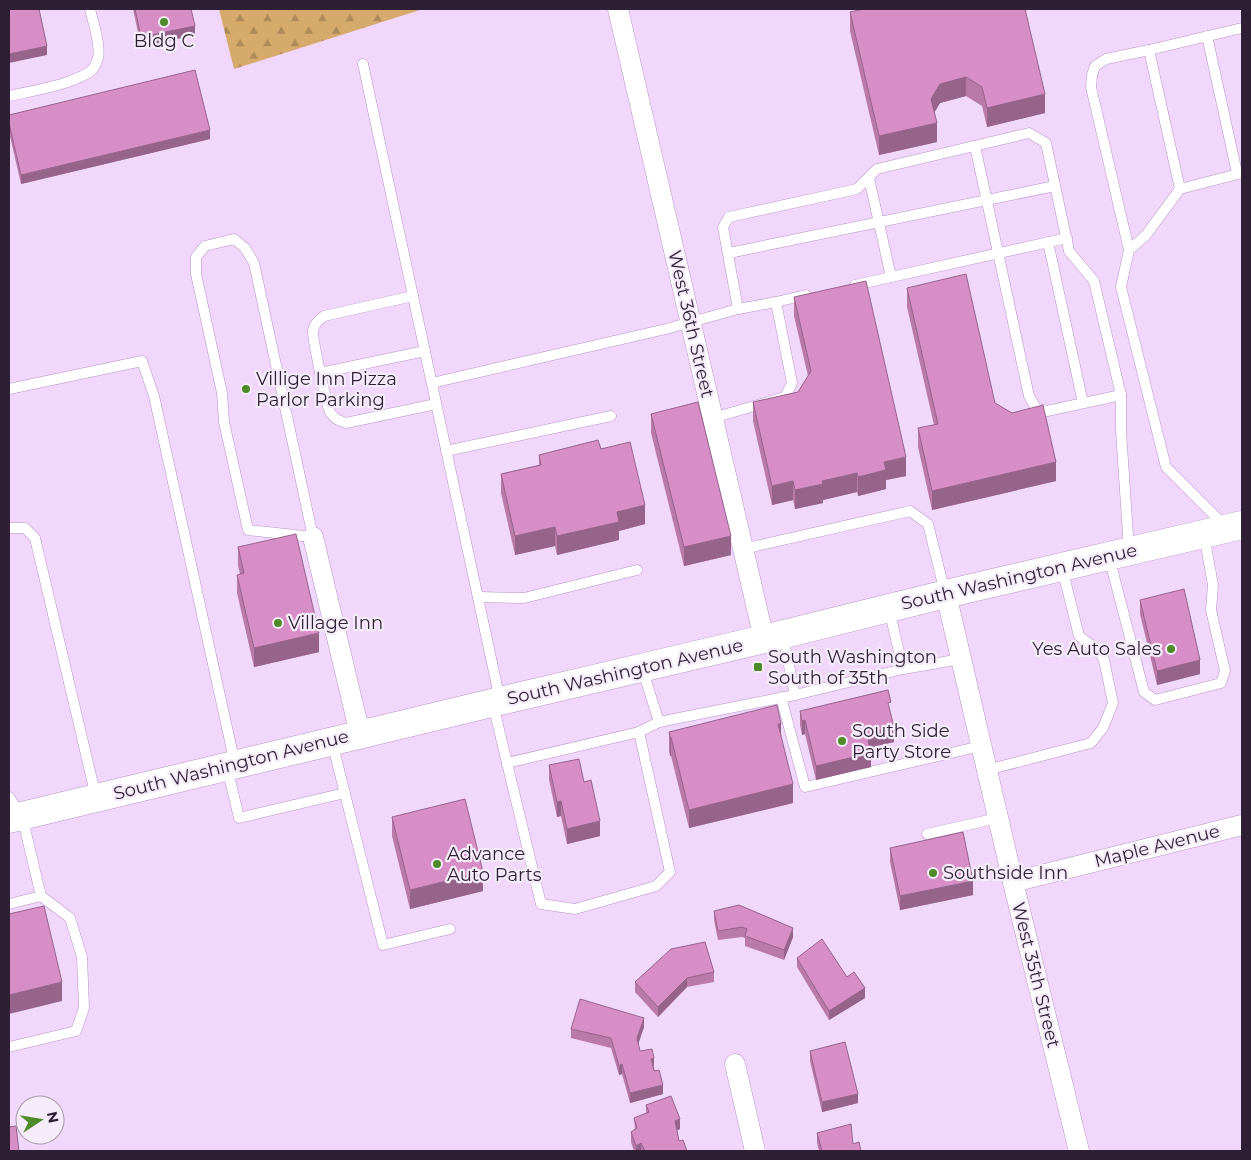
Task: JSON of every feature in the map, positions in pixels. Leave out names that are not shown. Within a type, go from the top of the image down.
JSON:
[{"type":"main road","name":"South Washington Avenue","points":[[13,810],[96,798],[1224,529]]},
{"type":"street","name":"West 36th Street","points":[[618,9],[744,549],[774,637]]},
{"type":"street","points":[[313,537],[360,734]]},
{"type":"street","name":"West 35th Street","points":[[946,594],[1013,882],[1079,1151]]},
{"type":"street","name":"Maple Avenue","points":[[1013,882],[1242,826]]},
{"type":"street","points":[[735,1064],[756,1151]]},
{"type":"lane","points":[[9,96],[75,79],[94,68],[98,56],[97,41],[90,9]]},
{"type":"lane","points":[[738,309],[723,227],[729,217],[857,189],[877,169],[1029,133],[1046,143],[1069,251],[1094,281],[1121,395],[1119,554],[1144,692],[1155,700],[1221,684],[1225,671],[1211,610],[1213,585],[1224,529],[1166,467],[1122,287],[1129,250],[1092,87],[1092,76],[1096,66],[1106,59],[1242,28]]},
{"type":"lane","points":[[1129,250],[1146,235],[1180,189],[1240,173],[1207,36]]},
{"type":"lane","points":[[1149,50],[1180,189]]},
{"type":"lane","points":[[363,64],[478,598],[507,763],[541,904],[575,909],[656,886],[670,872],[639,732]]},
{"type":"lane","points":[[975,146],[1029,396],[1036,408],[1047,411],[1121,395]]},
{"type":"lane","points":[[869,178],[891,277]]},
{"type":"lane","points":[[728,254],[1055,186]]},
{"type":"lane","points":[[843,287],[1067,238]]},
{"type":"lane","points":[[234,239],[245,248],[254,263],[313,537],[248,530],[224,422],[222,393],[196,274],[196,256],[205,246],[234,239]]},
{"type":"lane","points":[[1048,242],[1083,403]]},
{"type":"lane","points":[[432,383],[666,329],[738,309],[814,294]]},
{"type":"lane","points":[[413,296],[324,316],[316,323],[312,333],[328,411],[335,420],[346,423],[436,404]]},
{"type":"lane","points":[[713,418],[785,397],[792,382],[776,302]]},
{"type":"lane","points":[[320,373],[425,351]]},
{"type":"lane","points":[[9,390],[142,360],[154,396],[231,765],[239,818],[345,793]]},
{"type":"lane","points":[[446,451],[611,416]]},
{"type":"lane","points":[[744,549],[910,511],[928,524],[946,594]]},
{"type":"lane","points":[[9,528],[25,528],[36,538],[96,798]]},
{"type":"lane","points":[[987,770],[1091,743],[1103,728],[1113,703],[1104,660],[1098,650],[1079,636],[1062,567]]},
{"type":"lane","points":[[478,598],[524,598],[637,570]]},
{"type":"lane","points":[[889,608],[903,669]]},
{"type":"lane","points":[[774,637],[795,694]]},
{"type":"lane","points":[[507,763],[639,732],[659,722],[795,694],[903,669],[961,659]]},
{"type":"lane","points":[[642,668],[659,722]]},
{"type":"lane","points":[[781,697],[805,787],[981,746]]},
{"type":"lane","points":[[332,741],[383,944],[450,929]]},
{"type":"lane","points":[[9,1047],[76,1031],[84,1008],[82,958],[70,918],[41,896],[13,810]]},
{"type":"lane","points":[[927,834],[998,818]]},
{"type":"lane","points":[[9,904],[41,896]]},
{"type":"green space","points":[[219,9],[423,9],[234,69]]},
{"type":"building","points":[[9,9],[39,9],[47,46],[9,54]]},
{"type":"building","name":"Bldg C","points":[[135,9],[191,9],[195,26],[141,37]]},
{"type":"building","points":[[864,9],[1025,9],[1045,94],[987,108],[982,87],[966,77],[940,84],[931,99],[937,123],[879,136],[850,12]]},
{"type":"building","points":[[195,70],[210,130],[21,175],[9,123],[9,115]]},
{"type":"building","points":[[966,274],[995,403],[1012,413],[1043,405],[1056,462],[932,491],[918,428],[938,424],[907,288]]},
{"type":"building","points":[[866,281],[906,457],[884,462],[886,470],[858,477],[857,473],[822,481],[823,484],[795,490],[793,481],[772,486],[753,402],[798,392],[811,371],[794,297]]},
{"type":"building","points":[[698,402],[731,536],[684,547],[651,414]]},
{"type":"building","points":[[598,440],[601,449],[630,442],[645,505],[617,512],[619,522],[557,536],[555,527],[515,536],[501,474],[541,465],[539,455]]},
{"type":"building","name":"Village Inn","points":[[296,534],[319,633],[254,648],[237,575],[244,573],[238,547]]},
{"type":"building","points":[[1184,589],[1200,660],[1157,671],[1140,600]]},
{"type":"building","points":[[888,690],[891,702],[888,703],[894,727],[871,733],[872,739],[868,740],[871,753],[816,766],[805,720],[802,721],[800,711]]},
{"type":"building","points":[[777,705],[781,724],[778,724],[793,784],[689,810],[669,732]]},
{"type":"building","points":[[579,759],[584,782],[591,780],[600,821],[567,829],[561,801],[557,802],[549,765]]},
{"type":"building","name":"Advance Auto Parts","points":[[465,799],[483,872],[410,890],[392,817]]},
{"type":"building","points":[[963,832],[973,881],[900,896],[890,848]]},
{"type":"building","points":[[739,905],[793,928],[784,950],[745,936],[747,929],[742,927],[718,931],[714,911]]},
{"type":"building","points":[[44,906],[62,982],[9,995],[9,914]]},
{"type":"building","points":[[822,939],[847,977],[854,972],[865,988],[829,1011],[797,958]]},
{"type":"building","points":[[705,942],[714,972],[687,978],[658,1007],[635,982],[671,949]]},
{"type":"building","points":[[580,999],[644,1018],[637,1038],[640,1051],[652,1049],[654,1058],[651,1059],[654,1071],[659,1070],[663,1085],[630,1093],[622,1064],[619,1066],[611,1038],[571,1029]]},
{"type":"building","points":[[845,1042],[858,1094],[822,1102],[810,1051]]},
{"type":"building","points":[[671,1096],[680,1119],[675,1121],[679,1141],[683,1140],[687,1151],[645,1151],[641,1143],[636,1146],[631,1132],[637,1128],[634,1118],[649,1112],[646,1105]]},
{"type":"building","points":[[851,1124],[853,1144],[859,1142],[861,1151],[822,1151],[817,1133]]},
{"type":"building","points":[[15,1126],[15,1145],[18,1145],[19,1151],[9,1151],[9,1127]]},
{"type":"place","name":"Bldg C","points":[[164,22]]},
{"type":"place","name":"Villige Inn Pizza Parlor Parking","points":[[246,389]]},
{"type":"place","name":"Village Inn","points":[[278,623]]},
{"type":"place","name":"Yes Auto Sales","points":[[1171,649]]},
{"type":"place","name":"South Washington South of 35th","points":[[758,667]]},
{"type":"place","name":"South Side Party Store","points":[[842,741]]},
{"type":"place","name":"Advance Auto Parts","points":[[437,864]]},
{"type":"place","name":"Southside Inn","points":[[933,873]]}]
